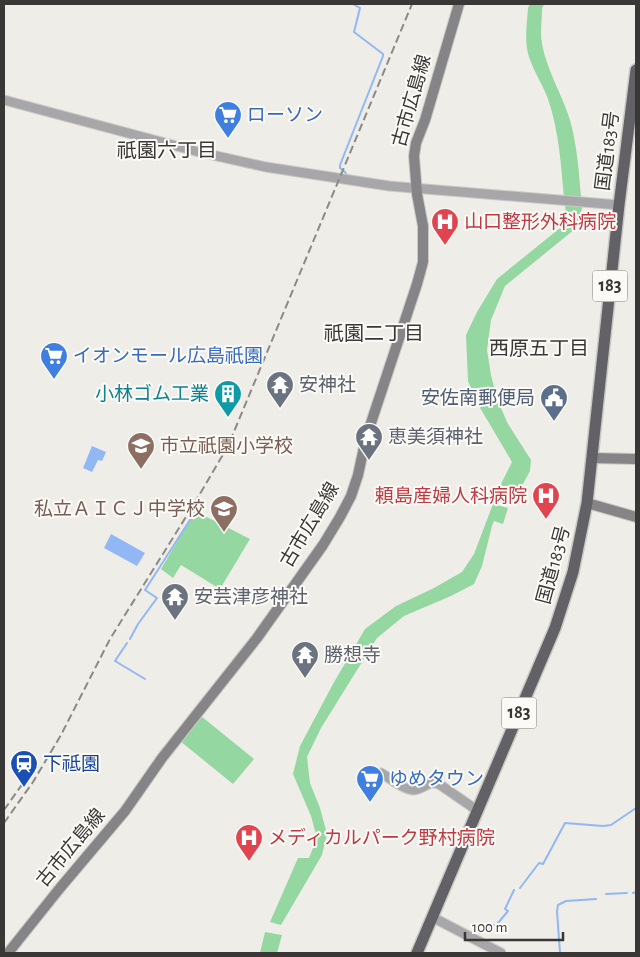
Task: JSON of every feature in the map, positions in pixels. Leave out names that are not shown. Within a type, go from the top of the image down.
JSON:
[{"type":"highway","name":"国道183号","points":[[416,953],[556,624],[573,572],[587,503],[619,205],[636,70]]},
{"type":"main road","name":"古市広島線","points":[[8,953],[125,810],[162,758],[257,638],[323,545],[340,517],[356,482],[366,438],[423,262],[423,226],[414,156],[416,143],[425,120],[459,4]]},
{"type":"main road","points":[[592,458],[636,459]]},
{"type":"main road","points":[[587,503],[636,517]]},
{"type":"street","points":[[4,100],[253,165],[358,182],[619,205]]},
{"type":"street","points":[[381,773],[413,790],[434,782],[478,810]]},
{"type":"street","points":[[432,917],[501,953]]},
{"type":"green space","points":[[530,4],[544,4],[542,9],[542,44],[547,64],[570,120],[576,149],[581,197],[564,198],[559,148],[552,111],[527,51],[526,39],[528,8]]},
{"type":"green space","points":[[565,205],[583,206],[575,229],[505,286],[491,320],[487,350],[497,399],[508,424],[531,460],[530,471],[512,504],[495,496],[512,462],[476,401],[468,381],[466,335],[477,312],[497,279],[560,228],[566,216]]},
{"type":"green space","points":[[493,504],[508,508],[503,524],[494,521],[482,566],[474,584],[404,616],[377,638],[321,728],[307,757],[310,783],[320,808],[327,834],[322,855],[281,925],[270,922],[298,858],[309,858],[317,838],[311,816],[293,774],[300,746],[333,684],[365,629],[396,606],[462,572],[474,554]]},
{"type":"green space","points":[[195,511],[250,539],[220,589],[181,565],[173,578],[161,569]]},
{"type":"green space","points":[[201,716],[254,759],[233,784],[180,741]]},
{"type":"green space","points":[[265,932],[282,935],[277,953],[260,953]]},
{"type":"water","points":[[92,446],[106,452],[102,461],[98,460],[92,472],[83,468]]},
{"type":"water","points":[[111,534],[145,553],[137,566],[104,548]]},
{"type":"waterway","points":[[347,176],[340,168],[340,165],[383,56],[383,54],[354,32],[360,8],[353,4]]},
{"type":"waterway","points":[[130,639],[138,624],[157,598],[145,590],[197,509]]},
{"type":"waterway","points":[[127,643],[115,661],[145,679]]},
{"type":"waterway","points":[[520,888],[539,863],[543,864],[565,823],[611,825],[636,808]]},
{"type":"waterway","points":[[480,933],[498,923],[508,911],[505,909],[514,890]]},
{"type":"waterway","points":[[606,894],[627,893]]},
{"type":"waterway","points":[[560,953],[558,905],[566,901],[596,899]]},
{"type":"railway","points":[[4,823],[33,782],[61,735],[110,639],[228,446],[412,4]]},
{"type":"railway","points":[[4,810],[28,776]]},
{"type":"place","name":"ローソン","points":[[228,139]]},
{"type":"place","name":"山口整形外科病院","points":[[445,246]]},
{"type":"place","name":"イオンモール広島祇園","points":[[54,380]]},
{"type":"place","name":"安神社","points":[[280,409]]},
{"type":"place","name":"小林ゴム工業","points":[[228,418]]},
{"type":"place","name":"安佐南郵便局","points":[[554,422]]},
{"type":"place","name":"恵美須神社","points":[[369,461]]},
{"type":"place","name":"市立祇園小学校","points":[[141,470]]},
{"type":"place","name":"頼島産婦人科病院","points":[[546,520]]},
{"type":"place","name":"私立ＡＩＣＪ中学校","points":[[224,533]]},
{"type":"place","name":"安芸津彦神社","points":[[175,621]]},
{"type":"place","name":"勝想寺","points":[[305,679]]},
{"type":"place","name":"下祗園","points":[[24,788]]},
{"type":"place","name":"ゆめタウン","points":[[370,803]]},
{"type":"place","name":"メディカルパーク野村病院","points":[[249,862]]},
{"type":"district","name":"祇園六丁目","points":[[167,151]]},
{"type":"district","name":"祇園二丁目","points":[[374,334]]},
{"type":"district","name":"西原五丁目","points":[[539,349]]}]
